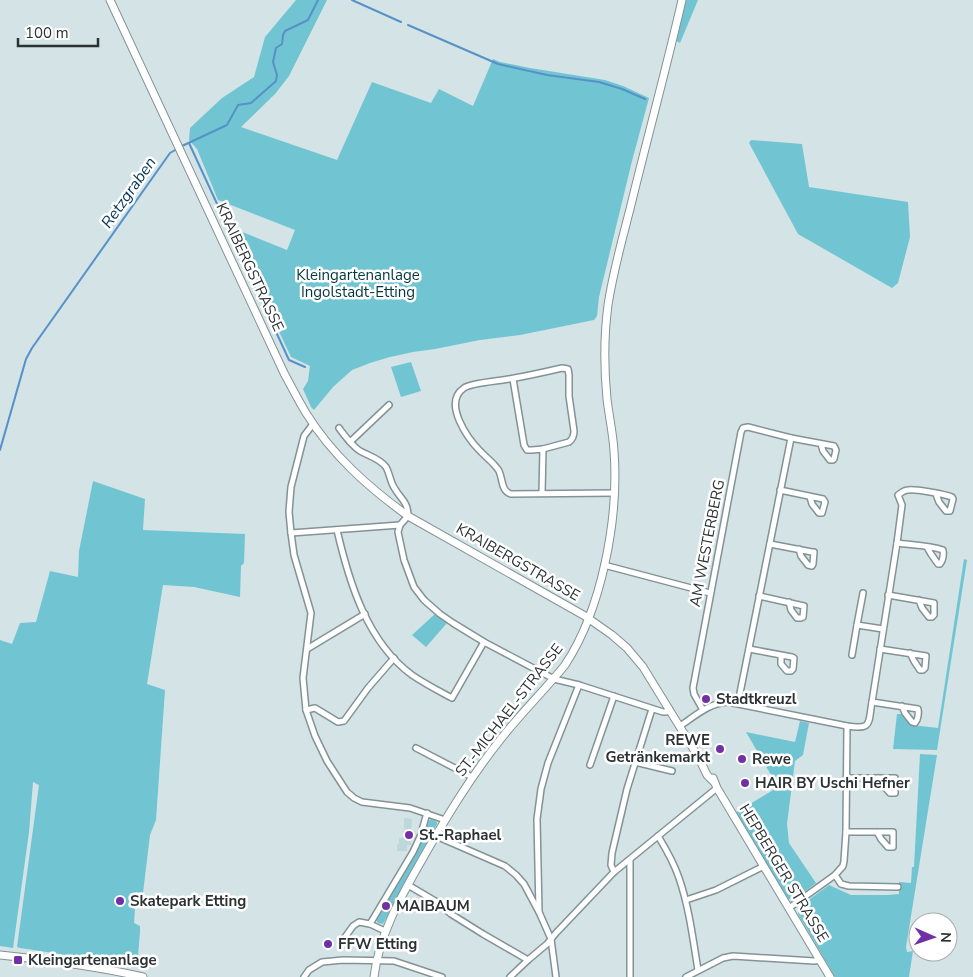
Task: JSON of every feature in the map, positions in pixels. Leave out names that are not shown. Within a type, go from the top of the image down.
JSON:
[{"type":"street","name":"KRAIBERGSTRASSE","points":[[110,0],[284,372],[313,424],[339,456],[365,483],[408,516],[588,618]]},
{"type":"street","name":"ST.-MICHAEL-STRASSE","points":[[374,977],[376,961],[385,931],[408,885],[445,820],[472,777],[512,725],[565,665],[582,636],[588,618],[604,565],[614,493],[614,449],[605,372],[610,292],[682,0]]},
{"type":"street","points":[[512,379],[524,445],[527,450],[569,442],[574,436],[568,369],[562,368],[463,389],[458,395],[456,402],[458,419],[462,428],[480,451],[498,469],[506,492],[511,494],[614,493]]},
{"type":"street","points":[[350,442],[389,405]]},
{"type":"street","points":[[313,424],[304,436],[292,487],[290,512],[294,555],[310,612],[303,678],[306,710],[315,736],[327,761],[346,792],[362,802],[410,808],[445,820]]},
{"type":"street","points":[[339,428],[352,445],[385,466],[394,487],[405,501],[408,516],[400,525],[398,532],[404,560],[414,587],[424,600],[440,614],[484,642],[554,679],[579,685],[663,712],[670,710]]},
{"type":"street","name":"AM WESTERBERG","points":[[703,710],[694,694],[693,688],[741,432],[743,428],[748,428],[791,438]]},
{"type":"street","points":[[738,704],[791,438],[820,444]]},
{"type":"street","points":[[542,493],[543,448]]},
{"type":"street","points":[[780,490],[810,497]]},
{"type":"street","points":[[680,726],[703,710],[718,703],[728,702],[859,728],[868,724],[902,505],[898,495],[908,490],[936,494]]},
{"type":"street","points":[[291,534],[400,525]]},
{"type":"street","points":[[338,530],[344,563],[365,614],[386,649],[411,674],[452,698],[484,642]]},
{"type":"street","points":[[897,543],[928,547]]},
{"type":"street","points":[[770,544],[800,549]]},
{"type":"street","points":[[604,565],[710,593]]},
{"type":"street","points":[[852,655],[863,593]]},
{"type":"street","points":[[759,596],[789,602]]},
{"type":"street","points":[[888,596],[919,600]]},
{"type":"street","points":[[307,649],[365,614]]},
{"type":"street","name":"HEPBERGER STRASSE","points":[[588,618],[627,648],[643,667],[699,758],[707,775],[716,785],[830,977]]},
{"type":"street","points":[[857,625],[883,629]]},
{"type":"street","points":[[749,649],[781,655]]},
{"type":"street","points":[[880,649],[910,653]]},
{"type":"street","points":[[306,710],[315,708],[338,722],[344,721],[368,688],[394,658]]},
{"type":"street","points":[[539,912],[537,819],[541,788],[548,764],[579,685]]},
{"type":"street","points":[[590,765],[614,696]]},
{"type":"street","points":[[872,702],[902,706]]},
{"type":"street","points":[[614,872],[612,853],[627,788],[652,709]]},
{"type":"street","points":[[789,908],[834,875],[843,866],[846,832],[847,726]]},
{"type":"street","points":[[416,748],[472,777]]},
{"type":"street","points":[[635,762],[672,771]]},
{"type":"street","points":[[846,778],[878,778]]},
{"type":"street","points":[[510,977],[547,944],[614,872],[716,785]]},
{"type":"street","points":[[370,924],[413,852],[420,837],[427,813]]},
{"type":"street","points":[[846,832],[876,832]]},
{"type":"street","points":[[436,836],[505,866],[516,874],[524,884],[551,939],[556,977]]},
{"type":"street","points":[[658,836],[679,876],[686,900],[698,970]]},
{"type":"street","points":[[630,860],[630,977]]},
{"type":"street","points":[[686,900],[716,890],[764,866]]},
{"type":"street","points":[[834,875],[841,884],[849,886],[898,887]]},
{"type":"street","points":[[524,884],[539,885]]},
{"type":"street","points":[[408,885],[435,901],[451,914],[528,960]]},
{"type":"street","points":[[343,940],[353,926],[359,922],[370,924],[385,931]]},
{"type":"street","points":[[0,955],[70,963],[143,977]]},
{"type":"street","points":[[686,977],[723,958],[733,956],[820,960]]},
{"type":"street","points":[[304,977],[308,970],[322,962],[343,960],[389,960],[442,977]]},
{"type":"shaded area","name":"St.-Raphael","points":[[404,818],[412,819],[411,831],[415,831],[415,839],[411,839],[411,845],[407,845],[407,851],[397,851],[399,838],[403,838],[403,831],[407,831],[407,829],[404,829]]},
{"type":"green space","name":"Kleingartenanlage Ingolstadt-Etting","points":[[296,0],[327,0],[289,76],[275,94],[241,127],[337,160],[372,82],[431,103],[439,89],[473,106],[493,59],[530,68],[605,80],[649,98],[599,297],[597,316],[594,320],[520,335],[413,352],[370,363],[352,370],[333,387],[314,410],[311,407],[303,389],[308,381],[310,366],[291,357],[230,227],[287,250],[295,230],[218,200],[197,149],[189,140],[190,128],[222,98],[254,77],[265,37]]},
{"type":"green space","points":[[684,0],[698,0],[680,43],[675,40]]},
{"type":"green space","points":[[751,140],[802,144],[809,187],[908,202],[910,237],[898,283],[892,288],[798,234],[749,143]]},
{"type":"green space","points":[[411,362],[421,391],[401,397],[391,367]]},
{"type":"green space","points":[[93,481],[145,499],[143,530],[245,534],[240,597],[194,587],[163,585],[147,684],[165,690],[156,820],[150,835],[143,893],[136,892],[134,923],[140,926],[137,968],[17,947],[39,785],[33,782],[29,832],[13,948],[0,946],[0,640],[12,644],[20,623],[36,622],[50,571],[78,577],[79,551]]},
{"type":"green space","points":[[964,559],[967,560],[937,750],[893,749],[897,714],[903,714],[911,725],[938,728]]},
{"type":"green space","points":[[435,614],[447,623],[426,647],[412,635]]},
{"type":"green space","points":[[800,721],[809,723],[803,755],[795,761],[787,824],[789,843],[816,883],[795,899],[787,899],[735,813],[778,787],[746,732],[795,742]]},
{"type":"green space","points":[[920,754],[937,755],[912,912],[908,912],[906,947],[908,962],[911,962],[909,977],[835,977],[798,914],[799,907],[829,885],[851,895],[899,894],[899,882],[911,883],[912,867],[914,867]]},
{"type":"green space","points":[[431,819],[437,822],[437,824],[383,924],[378,923],[376,919],[415,854],[425,827]]},
{"type":"waterway","name":"Retzgraben","points":[[182,146],[227,125],[238,105],[251,103],[276,81],[277,75],[273,62],[276,48],[282,44],[285,31],[308,20],[318,0]]},
{"type":"waterway","points":[[352,0],[401,22]]},
{"type":"waterway","points":[[408,25],[498,64],[547,75],[599,82],[645,99]]},
{"type":"waterway","points":[[189,143],[289,360],[305,367]]},
{"type":"waterway","name":"Retzgraben","points":[[0,450],[26,359],[32,348],[170,153],[177,149]]},
{"type":"place","name":"Stadtkreuzl","points":[[706,699]]},
{"type":"place","name":"REWE Getränkemarkt","points":[[720,749]]},
{"type":"place","name":"Rewe","points":[[742,759]]},
{"type":"place","name":"HAIR BY Uschi Hefner","points":[[745,783]]},
{"type":"place","name":"St.-Raphael","points":[[409,835]]},
{"type":"place","name":"Skatepark Etting","points":[[120,901]]},
{"type":"place","name":"MAIBAUM","points":[[386,906]]},
{"type":"place","name":"FFW Etting","points":[[328,944]]},
{"type":"place","name":"Kleingartenanlage","points":[[18,960]]}]
